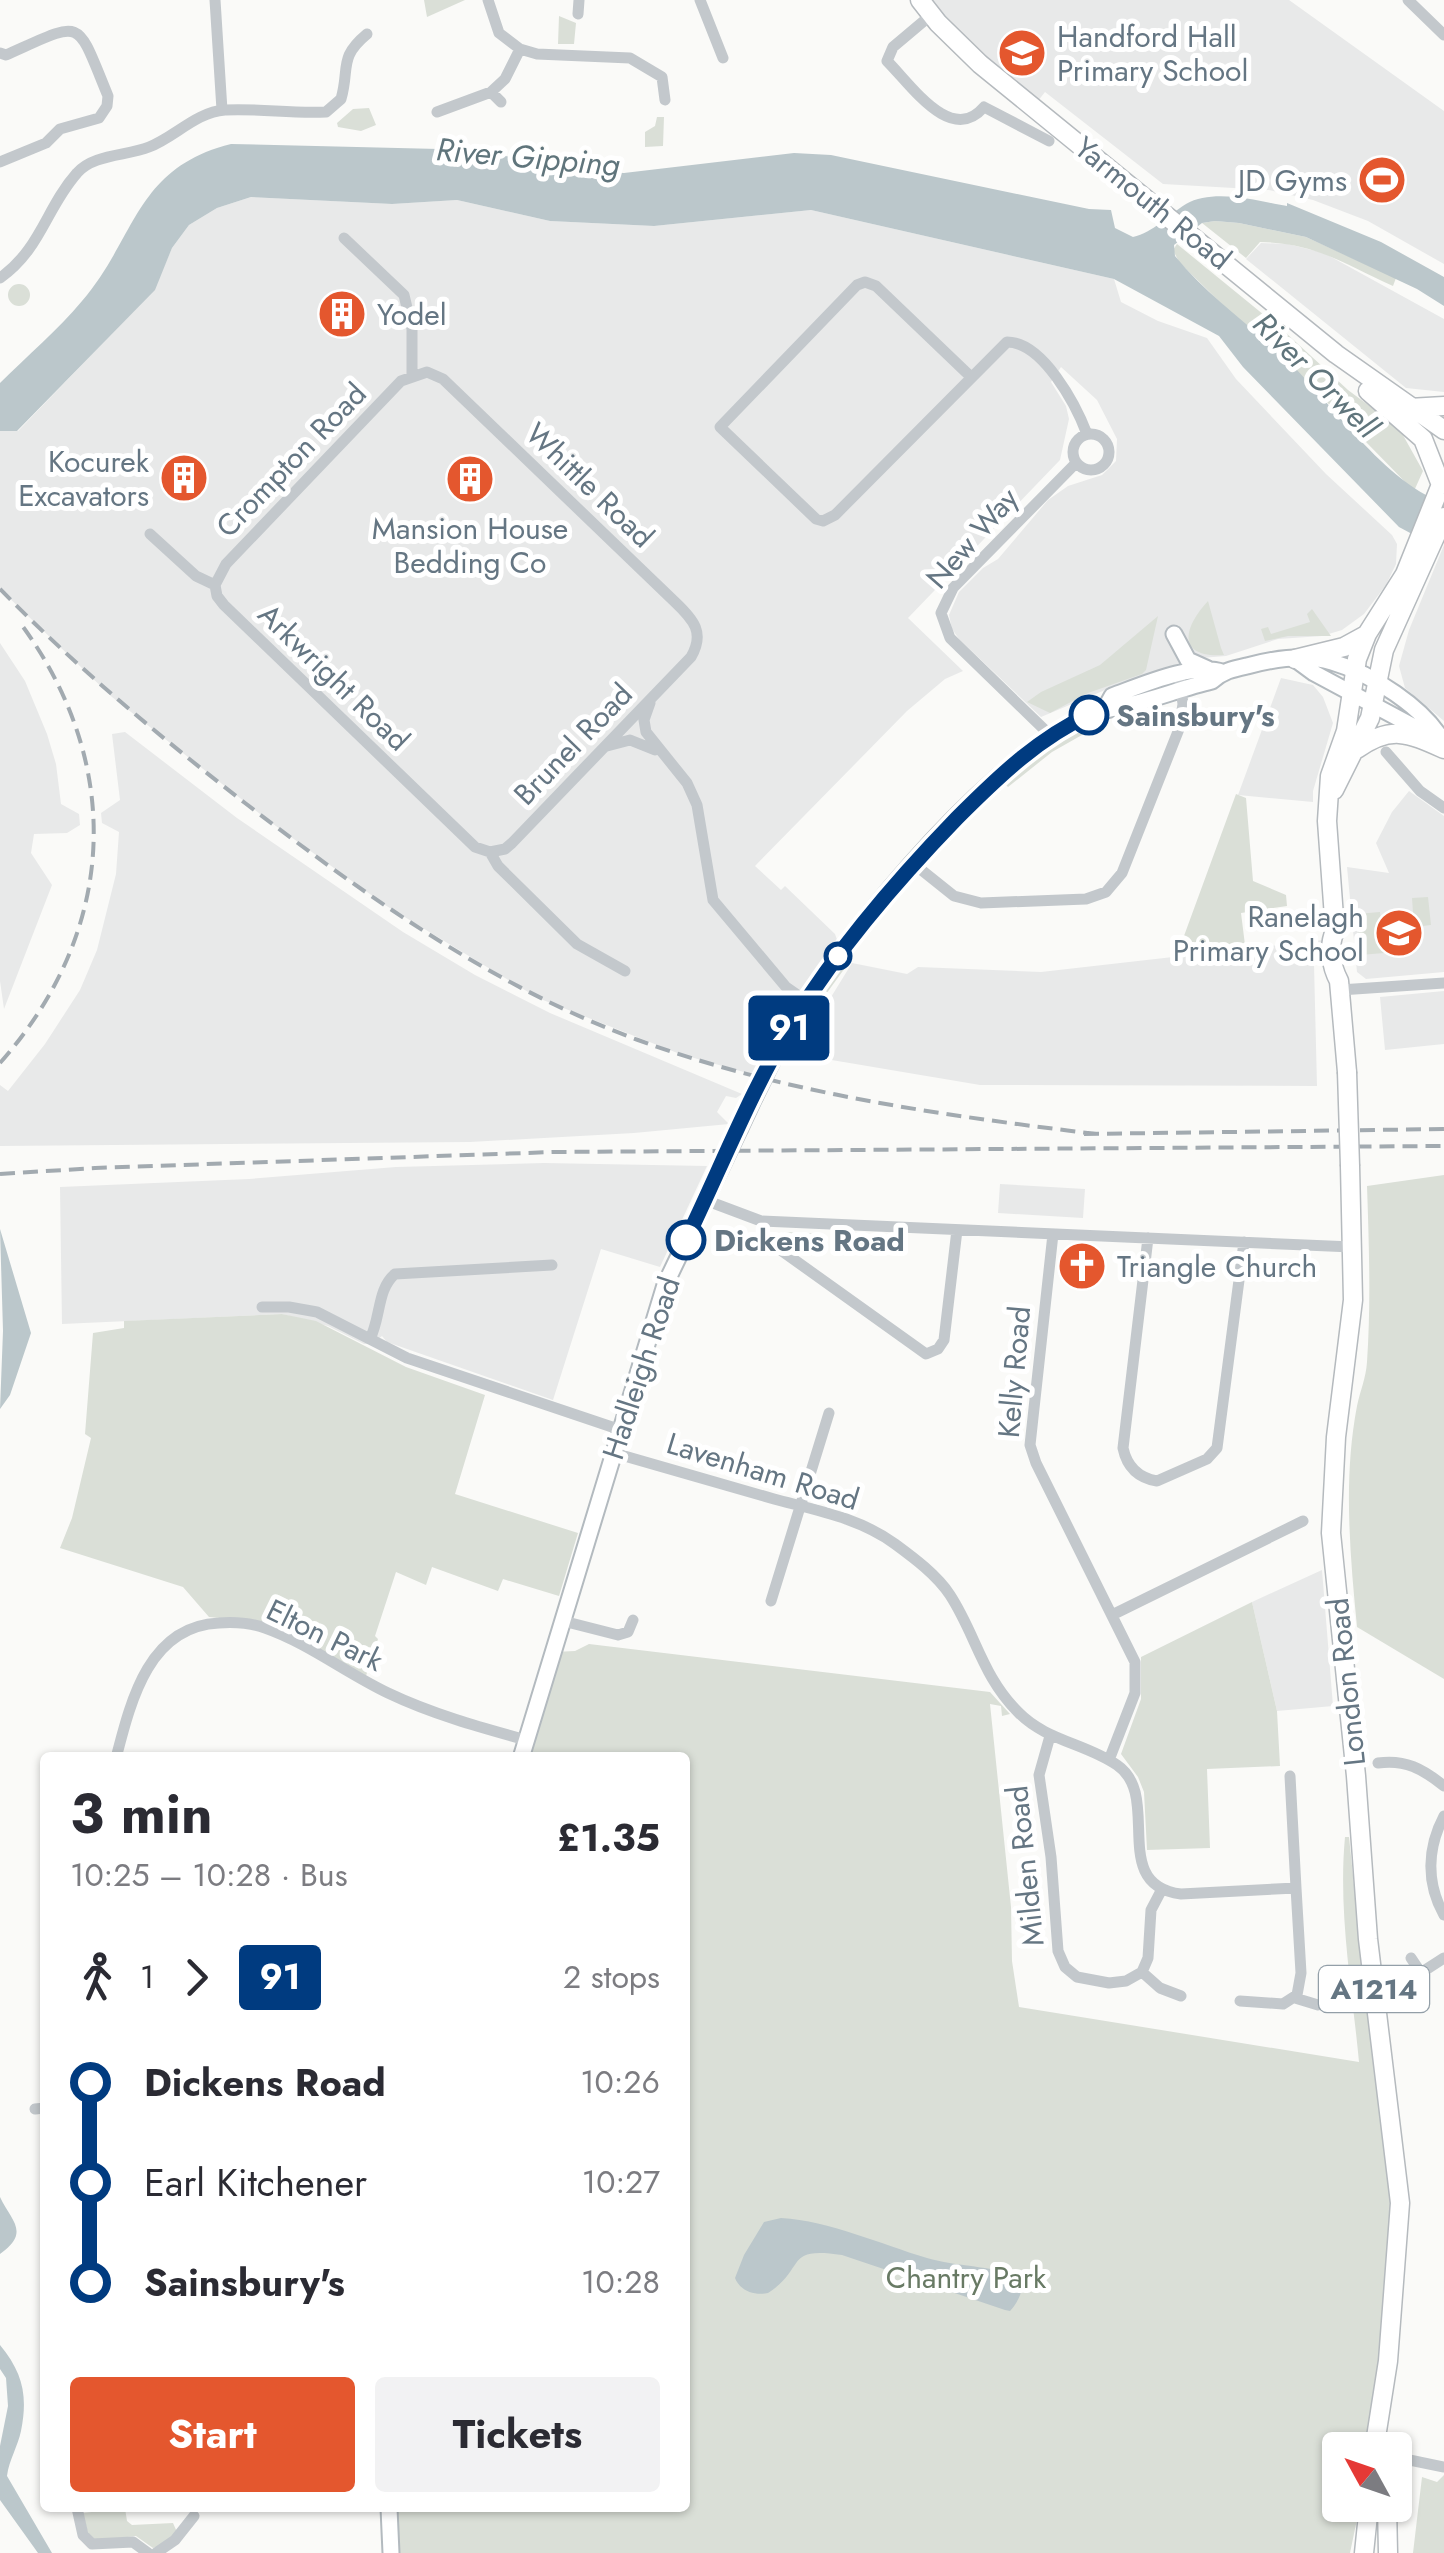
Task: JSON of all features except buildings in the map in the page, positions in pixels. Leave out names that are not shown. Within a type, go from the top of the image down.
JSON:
[{"type":"main road","name":"Yarmouth Road","points":[[925,8],[980,64],[1336,354],[1444,430]]},
{"type":"main road","points":[[1336,354],[1340,368],[1423,439],[1444,449]]},
{"type":"main road","points":[[1408,408],[1444,406]]},
{"type":"main road","points":[[1423,439],[1441,495]]},
{"type":"main road","name":"London Road","points":[[1329,799],[1375,705],[1384,650],[1441,495]]},
{"type":"main road","name":"London Road","points":[[1377,2432],[1385,2383],[1400,2203],[1368,1939],[1330,1519],[1353,1300],[1347,1072],[1339,985],[1345,971],[1343,940],[1335,931],[1328,850],[1329,799],[1330,776],[1343,740],[1354,672],[1367,634],[1425,544]]},
{"type":"main road","points":[[1296,659],[1350,645],[1367,634]]},
{"type":"main road","points":[[1355,751],[1374,738],[1394,733],[1443,746]]},
{"type":"main road","name":"London Road","points":[[1385,2383],[1387,2432]]},
{"type":"main road","points":[[1364,2553],[1367,2522]]},
{"type":"main road","points":[[1388,2522],[1388,2553]]},
{"type":"street","points":[[216,0],[222,110]]},
{"type":"street","points":[[488,0],[499,33],[520,49],[537,54],[630,58],[667,72],[665,100]]},
{"type":"street","points":[[700,0],[723,58]]},
{"type":"street","points":[[1408,0],[1444,35]]},
{"type":"street","points":[[925,8],[893,47],[887,61],[948,119],[962,122],[975,118],[984,107],[1049,141]]},
{"type":"street","points":[[0,52],[6,55],[64,29],[75,30],[84,38],[108,96],[98,118],[60,129],[46,143],[0,162]]},
{"type":"street","points":[[0,278],[19,265],[37,241],[64,188],[81,168],[96,160],[152,146],[189,122],[222,110],[326,112],[341,99],[344,44],[367,34]]},
{"type":"street","points":[[437,112],[496,97],[520,49]]},
{"type":"street","points":[[344,238],[404,295],[412,329],[412,375]]},
{"type":"street","points":[[970,376],[876,286],[865,282],[720,428],[816,519],[826,521],[1003,344],[1019,343],[1046,366],[1069,393],[1086,434]]},
{"type":"street","name":"Whittle Road","points":[[412,375],[426,372],[443,379],[688,615],[698,636],[687,662]]},
{"type":"street","name":"Crompton Road","points":[[215,585],[233,556],[412,375]]},
{"type":"street","name":"New Way","points":[[1086,434],[1106,441],[1107,461],[1100,468],[1089,471],[1076,463],[1073,448],[1086,434]]},
{"type":"street","name":"New Way","points":[[1051,736],[950,638],[941,614],[953,588],[1076,463]]},
{"type":"street","name":"Arkwright Road","points":[[150,534],[196,576],[215,585],[224,605],[475,847],[490,852],[498,866],[577,944],[625,971]]},
{"type":"street","points":[[1174,634],[1188,660],[1215,670]]},
{"type":"street","points":[[1296,659],[1443,746]]},
{"type":"street","name":"Hadleigh Road","points":[[523,1752],[665,1286],[778,1049],[806,1001],[862,924],[914,864],[978,797],[1051,736],[1106,707],[1112,696],[1215,670],[1270,660],[1328,661],[1377,683],[1423,716],[1443,746]]},
{"type":"street","name":"Brunel Road","points":[[490,852],[512,843],[687,662]]},
{"type":"street","points":[[914,864],[945,891],[974,903],[1078,900],[1101,894],[1122,874],[1179,729],[1181,710],[1174,683]]},
{"type":"street","points":[[656,694],[646,712],[644,726],[687,783],[697,805],[713,900],[786,986],[806,1001]]},
{"type":"street","points":[[600,751],[630,740],[663,756]]},
{"type":"street","points":[[1386,752],[1420,790],[1444,808]]},
{"type":"street","points":[[1339,985],[1444,983]]},
{"type":"street","points":[[705,1200],[739,1216],[761,1221],[1352,1246]]},
{"type":"street","points":[[761,1221],[766,1239],[926,1354],[938,1349],[944,1340],[957,1230]]},
{"type":"street","name":"Kelly Road","points":[[1052,1234],[1030,1444],[1036,1464],[1132,1655],[1136,1682],[1127,1718],[1109,1760]]},
{"type":"street","points":[[1148,1238],[1124,1448],[1129,1464],[1145,1478],[1157,1481],[1207,1459],[1218,1448],[1244,1242]]},
{"type":"street","points":[[370,1339],[380,1316],[384,1288],[395,1274],[552,1266]]},
{"type":"street","points":[[262,1307],[317,1312],[431,1367],[621,1430]]},
{"type":"street","points":[[771,1601],[829,1413]]},
{"type":"street","name":"Lavenham Road","points":[[614,1453],[842,1518],[880,1534],[940,1583],[955,1603],[997,1689],[1032,1725],[1109,1760]]},
{"type":"street","points":[[1112,1615],[1303,1521]]},
{"type":"street","points":[[563,1621],[618,1635],[628,1632],[634,1620]]},
{"type":"street","name":"Elton Park","points":[[118,1752],[139,1684],[157,1651],[178,1632],[218,1622],[262,1627],[436,1714],[526,1740]]},
{"type":"street","name":"Milden Road","points":[[1050,1736],[1039,1775],[1051,1856],[1059,1956],[1071,1973],[1087,1980],[1120,1983],[1142,1972]]},
{"type":"street","points":[[1109,1760],[1125,1772],[1136,1788],[1140,1858],[1146,1873],[1162,1888],[1187,1894],[1296,1888]]},
{"type":"street","points":[[1378,1762],[1401,1761],[1426,1772],[1444,1786]]},
{"type":"street","points":[[1253,2020],[1247,2002],[1286,2004],[1295,1998],[1301,1973],[1290,1776]]},
{"type":"street","points":[[1444,1816],[1434,1838],[1430,1870],[1435,1897],[1444,1915]]},
{"type":"street","points":[[1162,1888],[1152,1907],[1149,1954],[1142,1972],[1160,1988],[1181,1996]]},
{"type":"street","points":[[1411,1958],[1422,1973]]},
{"type":"street","points":[[1402,1980],[1422,1973],[1444,1958]]},
{"type":"street","points":[[1295,1998],[1318,2006]]},
{"type":"street","points":[[1412,2461],[1444,2468]]},
{"type":"street","points":[[77,2512],[83,2535],[92,2544],[133,2542],[148,2553]]},
{"type":"street","points":[[390,2512],[391,2553]]},
{"type":"street","points":[[156,2553],[175,2540],[194,2516]]},
{"type":"shaded area","points":[[920,0],[1289,0],[1444,111],[1444,264],[1368,221],[1313,200],[1269,190],[1163,184],[1045,92],[1034,106]]},
{"type":"shaded area","points":[[231,144],[480,150],[565,170],[624,173],[794,153],[831,155],[1089,209],[1111,210],[1115,228],[1133,237],[1197,199],[1223,196],[1287,203],[1381,242],[1444,277],[1444,306],[1417,289],[1306,237],[1239,223],[1202,223],[1174,245],[1175,256],[1290,363],[1375,455],[1420,492],[1444,503],[1444,543],[1399,527],[1243,367],[1219,336],[1114,279],[811,210],[654,226],[550,221],[457,200],[392,204],[251,197],[217,208],[189,225],[172,248],[155,290],[17,431],[0,431],[0,383],[82,301],[156,187],[199,155]]},
{"type":"shaded area","points":[[251,197],[392,204],[457,200],[550,221],[654,226],[811,210],[1114,279],[1121,302],[1158,321],[1207,338],[1236,379],[1326,474],[1392,535],[1397,544],[1396,564],[1364,614],[1342,630],[1322,636],[1278,639],[1226,656],[1201,658],[1124,682],[1041,717],[959,639],[949,615],[959,592],[998,559],[1048,500],[1068,486],[1102,475],[1116,461],[1117,439],[1097,400],[1061,367],[1051,382],[1069,419],[1060,460],[908,618],[963,671],[945,679],[907,711],[755,866],[781,890],[785,886],[835,934],[841,951],[765,1078],[680,1054],[538,998],[385,905],[269,821],[112,697],[0,589],[0,431],[18,431],[154,290],[172,248],[189,225],[217,208]]},
{"type":"shaded area","points":[[1261,243],[1288,244],[1324,253],[1444,319],[1444,392],[1406,388],[1246,259]]},
{"type":"shaded area","points":[[1444,545],[1444,721],[1405,688],[1399,666],[1409,630]]},
{"type":"shaded area","points":[[0,643],[25,681],[47,734],[61,804],[79,814],[80,825],[67,833],[34,834],[31,853],[52,885],[4,1009],[0,981]]},
{"type":"shaded area","points":[[1281,678],[1313,685],[1323,697],[1333,723],[1313,802],[1238,795]]},
{"type":"shaded area","points":[[125,732],[237,818],[403,932],[475,975],[550,1013],[742,1094],[736,1098],[726,1096],[717,1112],[729,1124],[470,1142],[0,1146],[0,1085],[8,1091],[45,1044],[80,990],[97,950],[116,874],[119,832],[102,823],[101,813],[120,800],[112,734]]},
{"type":"shaded area","name":"Ranelagh Primary School","points":[[1409,791],[1444,816],[1444,972],[1366,979],[1357,972],[1347,867],[1389,873],[1376,843],[1392,812]]},
{"type":"shaded area","points":[[1323,940],[1314,964],[1317,1086],[980,1085],[796,1054],[852,963],[907,974],[918,967],[1041,972]]},
{"type":"shaded area","points":[[1444,991],[1444,1044],[1385,1050],[1380,997]]},
{"type":"shaded area","points":[[544,1163],[707,1166],[660,1267],[601,1249],[553,1400],[387,1342],[382,1336],[372,1344],[364,1344],[328,1326],[282,1314],[62,1324],[60,1187],[249,1179],[396,1167]]},
{"type":"shaded area","points":[[1000,1184],[1085,1189],[1083,1218],[998,1213]]},
{"type":"shaded area","points":[[0,1229],[31,1333],[10,1395],[0,1409],[3,1331]]},
{"type":"shaded area","points":[[1322,1570],[1333,1706],[1277,1711],[1252,1602]]},
{"type":"shaded area","points":[[0,2197],[17,2233],[0,2254]]},
{"type":"shaded area","points":[[781,2218],[836,2228],[938,2261],[1009,2274],[1020,2278],[1020,2296],[1010,2311],[1005,2310],[842,2255],[823,2253],[803,2256],[768,2293],[748,2292],[735,2278],[744,2255],[764,2222]]},
{"type":"shaded area","points":[[0,2345],[19,2375],[24,2407],[7,2476],[52,2553],[38,2553],[0,2500],[0,2446],[8,2406],[6,2378],[0,2369]]},
{"type":"green space","points":[[424,0],[465,0],[427,17]]},
{"type":"green space","points":[[559,16],[576,23],[574,44],[558,44]]},
{"type":"green space","points":[[369,108],[376,125],[361,131],[338,127],[337,123],[353,109]]},
{"type":"green space","points":[[657,117],[664,117],[663,146],[645,147],[645,132],[655,126]]},
{"type":"green space","points":[[1215,221],[1306,237],[1396,278],[1393,286],[1329,256],[1280,243],[1260,242],[1246,258],[1202,223]]},
{"type":"green space","points":[[1177,244],[1286,333],[1348,390],[1399,428],[1423,471],[1414,491],[1270,344],[1237,319],[1179,262],[1173,250]]},
{"type":"green space","points":[[15,284],[23,284],[30,295],[23,306],[15,306],[8,299],[8,291]]},
{"type":"green space","points":[[1208,601],[1224,655],[1198,652],[1191,646],[1189,631]]},
{"type":"green space","points":[[1312,609],[1331,636],[1288,636],[1265,641],[1261,629],[1268,627],[1271,634],[1310,622],[1307,614]]},
{"type":"green space","points":[[1158,616],[1142,674],[1088,693],[1050,713],[1027,702],[1100,665]]},
{"type":"green space","points":[[1087,727],[1089,731],[1052,752],[1008,787],[1004,783],[1045,751]]},
{"type":"green space","points":[[1236,794],[1246,798],[1253,881],[1286,895],[1287,906],[1241,913],[1246,953],[1177,955]]},
{"type":"green space","points":[[1428,897],[1431,925],[1414,927],[1412,898]]},
{"type":"green space","points":[[1380,912],[1384,953],[1360,955],[1357,914]]},
{"type":"green space","points":[[843,961],[850,961],[787,1048]]},
{"type":"green space","points":[[1444,1175],[1444,1679],[1357,1627],[1349,1489],[1353,1433],[1367,1362],[1367,1186]]},
{"type":"green space","points":[[783,1232],[823,1234],[814,1245],[798,1252],[779,1238]]},
{"type":"green space","points":[[282,1314],[316,1321],[406,1367],[485,1395],[455,1494],[578,1533],[559,1596],[503,1579],[498,1591],[432,1567],[426,1585],[396,1572],[364,1682],[270,1632],[209,1617],[183,1587],[60,1548],[72,1518],[91,1438],[85,1434],[93,1333],[124,1328],[124,1321]]},
{"type":"green space","points":[[1252,1602],[1277,1711],[1280,1766],[1207,1769],[1210,1848],[1147,1850],[1144,1792],[1121,1754],[1141,1699],[1141,1657]]},
{"type":"green space","name":"Chantry Park","points":[[589,1644],[990,1692],[1010,1714],[1002,1716],[1001,1706],[990,1704],[1019,2007],[1359,2062],[1343,1893],[1345,1837],[1349,1837],[1369,2029],[1400,2203],[1373,2432],[1322,2432],[1322,2522],[1356,2522],[1350,2553],[399,2553],[398,2512],[690,2512],[690,1752],[523,1752],[554,1652],[575,1651]]},
{"type":"green space","points":[[1444,2475],[1444,2553],[1413,2553],[1422,2477],[1437,2482]]},
{"type":"green space","points":[[126,2512],[132,2525],[173,2523],[177,2532],[153,2548],[136,2536],[95,2541],[89,2538],[83,2513]]},
{"type":"railway","points":[[0,589],[119,700],[245,803],[384,905],[532,994],[638,1040],[750,1075],[922,1110],[1096,1134]]},
{"type":"railway","points":[[0,1063],[39,1012],[67,959],[85,904],[93,847],[91,790],[78,734],[55,678],[21,624]]},
{"type":"railway","points":[[1084,1134],[1444,1129]]},
{"type":"railway","points":[[0,1174],[554,1152],[1444,1146]]},
{"type":"bus line","name":"91","points":[[686,1240],[778,1049],[841,951],[893,888],[978,797],[1043,742],[1089,715]]},
{"type":"place","name":"Handford Hall Primary School","points":[[1022,53]]},
{"type":"place","name":"JD Gyms","points":[[1382,180]]},
{"type":"place","name":"Yodel","points":[[342,314]]},
{"type":"place","name":"Kocurek Excavators","points":[[184,478]]},
{"type":"place","name":"Mansion House Bedding Co","points":[[470,479]]},
{"type":"place","name":"Sainsbury's","points":[[1089,715]]},
{"type":"place","name":"Ranelagh Primary School","points":[[1399,933]]},
{"type":"place","name":"Dickens Road","points":[[686,1240]]},
{"type":"place","name":"Triangle Church","points":[[1082,1266]]},
{"type":"water label","name":"River Gipping","points":[[528,157]]},
{"type":"water label","name":"River Orwell","points":[[1316,375]]}]
